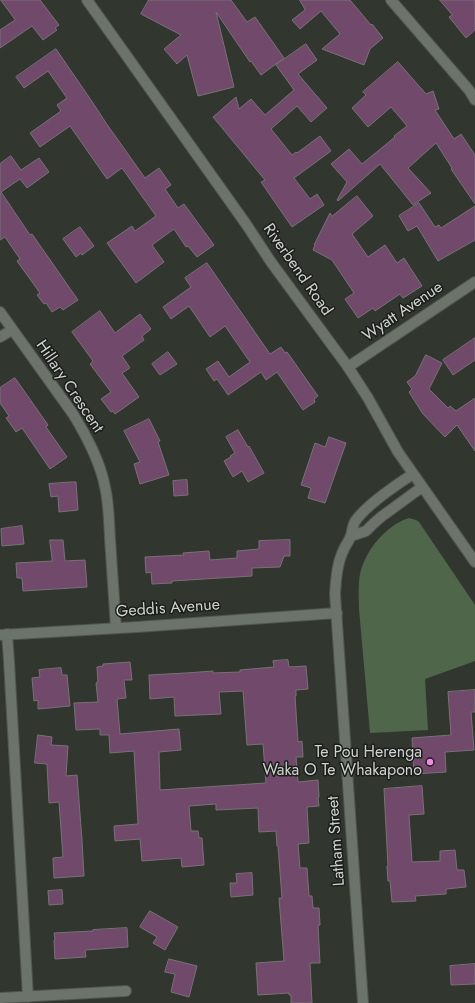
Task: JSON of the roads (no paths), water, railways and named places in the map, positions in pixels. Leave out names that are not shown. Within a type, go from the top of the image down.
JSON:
[{"type":"street","name":"Riverbend Road","points":[[87,0],[348,367],[368,398],[398,452],[475,562]]},
{"type":"street","points":[[391,0],[469,90],[475,100]]},
{"type":"street","name":"Wyatt Avenue","points":[[348,367],[475,282]]},
{"type":"street","name":"Hillary Crescent","points":[[0,312],[84,431],[100,467],[108,508],[116,628]]},
{"type":"street","points":[[0,337],[12,330]]},
{"type":"street","name":"Latham Street","points":[[363,1003],[335,594],[336,578],[339,563],[344,548],[351,536],[354,522],[364,511],[413,474]]},
{"type":"street","points":[[351,536],[366,531],[381,517],[422,486]]},
{"type":"street","name":"Geddis Avenue","points":[[3,635],[337,613]]},
{"type":"street","points":[[3,635],[10,668],[28,997]]},
{"type":"street","points":[[0,998],[126,991]]},
{"type":"place","name":"Te Pou Herenga Waka O Te Whakapono","points":[[430,762]]}]
